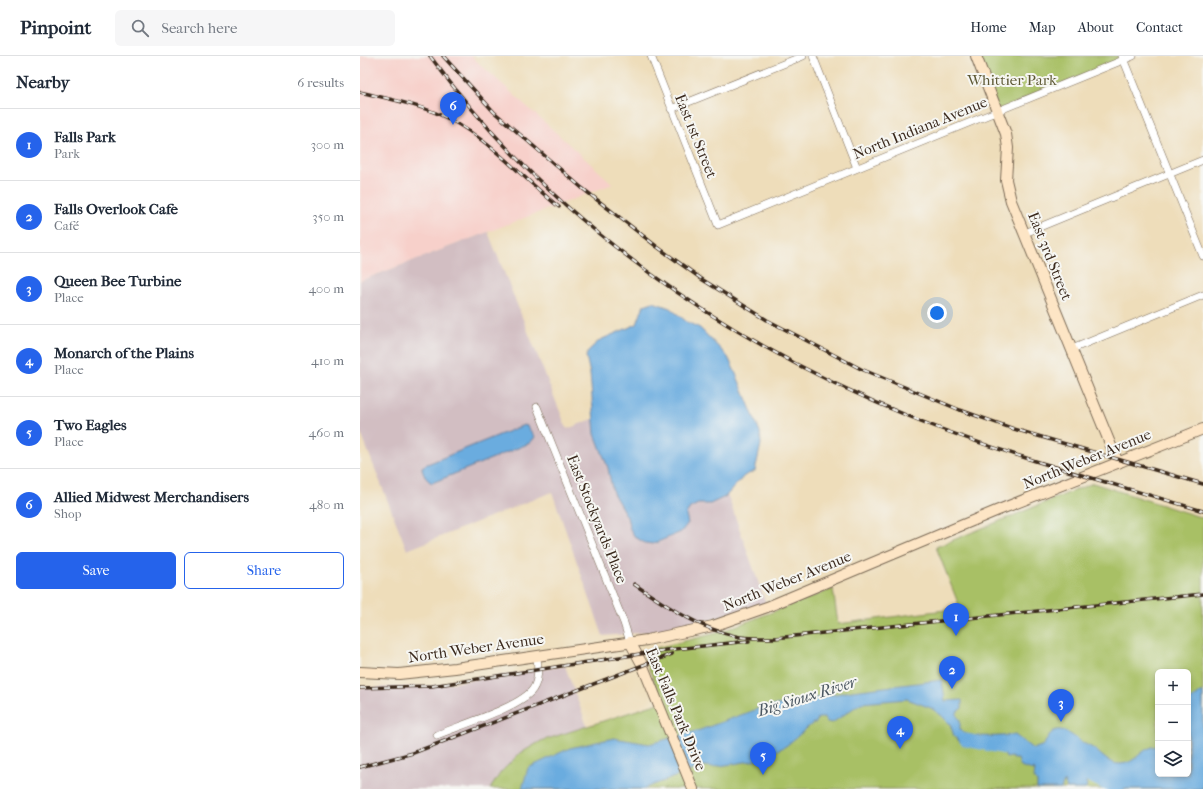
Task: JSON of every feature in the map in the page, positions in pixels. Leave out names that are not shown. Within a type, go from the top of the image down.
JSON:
[{"type":"street","name":"East 1st Street","points":[[651,56],[718,225]]},
{"type":"street","points":[[672,110],[803,56]]},
{"type":"street","points":[[813,56],[858,168]]},
{"type":"street","name":"East 3rd Street","points":[[976,56],[998,110],[1008,142],[1005,174],[1007,187],[1118,463]]},
{"type":"street","name":"North Indiana Avenue","points":[[718,225],[1123,58],[1133,56]]},
{"type":"street","points":[[1123,58],[1203,256]]},
{"type":"street","points":[[1025,233],[1203,160]]},
{"type":"street","points":[[1072,349],[1203,295]]},
{"type":"street","name":"East Stockyards Place","points":[[537,406],[624,623],[630,642]]},
{"type":"street","name":"North Weber Avenue","points":[[360,672],[385,674],[427,672],[630,642],[700,630],[746,615],[1203,429]]},
{"type":"street","name":"East Falls Park Drive","points":[[630,642],[638,654],[692,788]]},
{"type":"street","points":[[437,734],[502,709],[524,697],[534,688],[536,681],[536,656]]},
{"type":"shaded area","points":[[360,56],[471,56],[613,184],[360,281]]},
{"type":"shaded area","points":[[488,232],[567,429],[598,417],[707,437],[766,604],[693,626],[651,632],[603,636],[552,492],[407,550],[360,431],[360,281]]},
{"type":"shaded area","points":[[565,666],[587,726],[541,741],[501,772],[490,789],[360,789],[360,688],[432,686]]},
{"type":"green space","name":"Whittier Park","points":[[976,56],[1122,56],[1124,60],[998,110]]},
{"type":"green space","points":[[1093,483],[1203,518],[1203,789],[490,789],[501,772],[519,754],[541,741],[662,702],[644,656],[652,649],[717,633],[833,589],[838,624],[960,608],[936,547]]},
{"type":"water","points":[[653,302],[670,308],[687,322],[700,328],[728,357],[760,432],[761,444],[755,471],[744,476],[725,497],[710,504],[698,504],[690,508],[686,514],[688,523],[681,532],[653,544],[645,543],[635,537],[630,529],[627,517],[613,493],[608,468],[595,434],[590,374],[586,356],[589,350],[600,340],[637,324],[644,305]]},
{"type":"water","points":[[524,425],[527,426],[535,437],[530,443],[432,483],[426,478],[422,469],[425,465]]},
{"type":"water","points":[[942,680],[945,701],[962,700],[962,708],[957,712],[957,716],[960,720],[960,730],[964,733],[977,736],[1015,735],[1033,749],[1044,745],[1048,737],[1056,730],[1065,731],[1115,764],[1131,761],[1147,749],[1155,746],[1155,777],[1191,777],[1191,700],[1203,691],[1203,789],[1104,789],[1099,774],[1088,778],[1085,789],[1067,789],[1064,781],[1061,789],[1037,789],[1037,782],[1034,778],[1035,770],[1025,769],[1020,765],[1018,759],[1011,757],[1006,758],[1001,747],[996,743],[982,742],[981,744],[969,742],[964,746],[954,736],[950,724],[941,715],[931,708],[907,699],[861,703],[832,723],[827,722],[824,718],[818,718],[816,723],[813,723],[786,746],[758,760],[713,767],[703,766],[643,789],[522,789],[528,768],[570,748],[614,738],[649,744],[700,730],[760,708],[852,691]]},
{"type":"waterway","name":"Big Sioux River","points":[[966,740],[1019,751]]},
{"type":"waterway","name":"Big Sioux River","points":[[1076,769],[1117,789]]},
{"type":"railway","points":[[430,56],[478,116],[531,173],[588,225],[648,272],[712,315],[779,355],[847,389],[918,420],[988,446],[1203,511]]},
{"type":"railway","points":[[443,56],[494,112],[582,188],[656,246],[703,280],[767,320],[861,369],[960,410],[1014,429],[1203,484]]},
{"type":"railway","points":[[360,92],[418,106],[453,121],[485,143],[559,207]]},
{"type":"railway","points":[[634,584],[695,622],[721,632],[745,638],[775,638],[1203,594]]},
{"type":"railway","points":[[360,688],[432,686],[666,650],[749,641]]},
{"type":"railway","points":[[360,767],[413,753],[672,654]]},
{"type":"place","name":"Allied Midwest Merchandisers","points":[[453,125]]},
{"type":"place","name":"Falls Park","points":[[956,636]]},
{"type":"place","name":"Falls Overlook Cafe","points":[[952,689]]},
{"type":"place","name":"Queen Bee Turbine","points":[[1061,722]]},
{"type":"place","name":"Monarch of the Plains","points":[[900,749]]},
{"type":"place","name":"Two Eagles","points":[[763,775]]}]
